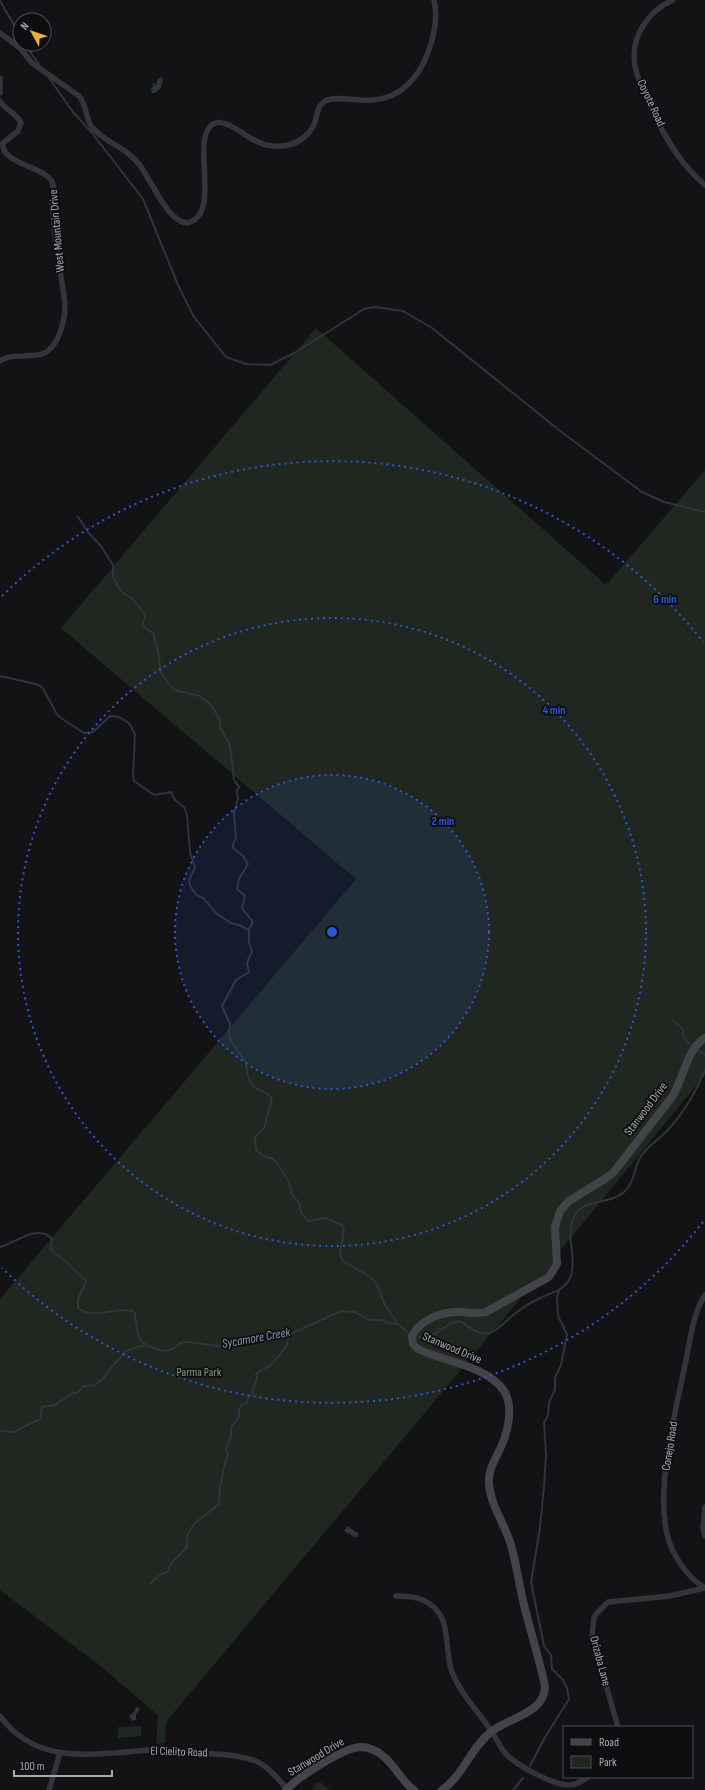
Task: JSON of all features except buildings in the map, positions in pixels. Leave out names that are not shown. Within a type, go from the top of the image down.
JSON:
[{"type":"main road","name":"Stanwood Drive","points":[[442,1790],[452,1781],[479,1744],[492,1731],[532,1710],[541,1700],[545,1690],[513,1551],[493,1501],[489,1484],[490,1471],[506,1434],[509,1415],[508,1401],[504,1390],[492,1380],[465,1366],[418,1349],[413,1344],[412,1336],[420,1326],[437,1316],[452,1312],[486,1312],[549,1277],[557,1264],[555,1227],[560,1211],[569,1201],[613,1173],[672,1097],[681,1080],[693,1049],[697,1043],[705,1038]]},
{"type":"main road","name":"Stanwood Drive","points":[[287,1789],[301,1777],[331,1759],[351,1749],[363,1747],[373,1749],[383,1756],[414,1790]]},
{"type":"street","points":[[0,33],[20,48],[32,62],[79,96],[84,103],[89,122],[94,130],[124,149],[136,160],[168,210],[177,219],[186,223],[196,218],[202,207],[205,187],[204,140],[206,131],[210,126],[216,123],[224,123],[258,142],[274,146],[288,145],[300,140],[308,134],[314,125],[319,108],[326,101],[333,99],[372,101],[398,92],[413,79],[429,49],[436,24],[434,0]]},
{"type":"street","name":"Coyote Road","points":[[673,0],[659,8],[644,23],[636,44],[635,66],[644,93],[670,145],[688,168],[705,185]]},
{"type":"street","points":[[0,78],[0,93]]},
{"type":"street","name":"West Mountain Drive","points":[[0,101],[5,108],[18,118],[21,123],[18,131],[3,143],[4,152],[20,164],[47,176],[53,186],[54,221],[65,305],[64,319],[59,333],[54,344],[47,351],[42,354],[10,357],[0,361]]},
{"type":"street","name":"Conejo Road","points":[[705,1295],[698,1311],[677,1402],[669,1450],[664,1501],[666,1527],[670,1546],[688,1573],[705,1588]]},
{"type":"street","points":[[705,1507],[703,1528],[705,1536]]},
{"type":"street","name":"Orizaba Lane","points":[[618,1726],[592,1636],[594,1617],[608,1602],[670,1596],[705,1588]]},
{"type":"street","points":[[396,1596],[422,1599],[438,1612],[445,1627],[448,1657],[452,1672],[466,1698],[492,1731],[503,1750],[523,1768],[568,1785],[580,1783],[587,1778]]},
{"type":"street","name":"El Cielito Road","points":[[0,1716],[14,1732],[24,1739],[60,1753],[89,1756],[160,1750],[238,1757],[257,1762],[266,1767],[287,1789]]},
{"type":"street","points":[[49,1790],[60,1753]]},
{"type":"green space","name":"Parma Park","points":[[316,328],[606,585],[705,470],[705,1075],[554,1258],[555,1269],[535,1281],[166,1722],[165,1743],[156,1744],[158,1715],[98,1664],[0,1590],[0,1299],[356,879],[61,628]]},
{"type":"green space","points":[[141,1726],[141,1736],[118,1738],[118,1727]]},
{"type":"green space","points":[[320,1782],[330,1790],[311,1790],[317,1783]]},
{"type":"shaded area","points":[[161,77],[163,79],[161,88],[155,93],[152,93],[151,89],[154,86],[152,84],[153,83],[156,85],[158,79]]},
{"type":"shaded area","points":[[347,1526],[359,1534],[356,1538],[344,1531]]},
{"type":"shaded area","points":[[136,1707],[140,1710],[136,1714],[136,1720],[132,1721],[129,1716],[134,1712]]},
{"type":"waterway","points":[[0,1],[12,21]]},
{"type":"waterway","points":[[30,52],[40,66]]},
{"type":"waterway","points":[[49,78],[73,112],[92,133],[143,199],[178,285],[194,317],[226,357],[246,364],[270,365],[296,352],[364,309],[375,307],[403,311],[432,328],[559,430],[642,492],[664,502],[705,512]]},
{"type":"waterway","points":[[78,517],[88,532],[101,546],[113,565],[113,577],[119,588],[123,593],[132,598],[144,613],[145,617],[142,626],[154,634],[161,673],[174,690],[200,696],[212,706],[220,720],[220,728],[229,743],[234,780],[239,787],[237,791],[238,799],[234,812],[236,838],[233,848],[243,856],[248,864],[239,879],[237,889],[245,896],[242,908],[253,922],[249,930]]},
{"type":"waterway","points":[[0,676],[36,684],[42,687],[58,716],[84,733],[93,732],[110,716],[119,717],[129,723],[135,734],[134,781],[154,795],[171,792],[175,800],[184,807],[187,815],[190,852],[195,868],[189,880],[190,885],[196,895],[203,898],[217,914],[231,923],[249,930],[249,943],[252,951],[247,963],[249,972],[236,980],[222,1006],[230,1024],[229,1034],[231,1041],[246,1063],[248,1077],[253,1086],[269,1095],[272,1099],[264,1128],[255,1137],[256,1150],[263,1156],[273,1159],[277,1163],[289,1182],[292,1194],[299,1203],[301,1212],[308,1221],[326,1218],[342,1225],[344,1229],[340,1254],[343,1261],[372,1278],[376,1283],[385,1305],[398,1324]]},
{"type":"waterway","points":[[672,1020],[681,1027],[683,1037],[689,1044]]},
{"type":"waterway","points":[[698,1050],[705,1055]]},
{"type":"waterway","name":"Sycamore Creek","points":[[419,1337],[425,1337],[459,1321],[477,1332],[485,1334],[492,1332],[528,1304],[564,1286],[570,1278],[572,1270],[573,1261],[570,1235],[573,1218],[582,1207],[619,1196],[628,1188],[641,1156],[679,1117],[694,1094],[705,1070]]},
{"type":"waterway","name":"Sycamore Creek","points":[[0,1247],[34,1233],[47,1235],[52,1239],[51,1247],[55,1254],[63,1259],[86,1281],[78,1299],[78,1308],[90,1313],[126,1310],[133,1311],[135,1314],[137,1332],[141,1341],[150,1347],[163,1351],[170,1350],[185,1342],[227,1346],[260,1336],[286,1336],[341,1311],[355,1312],[369,1320],[382,1320],[388,1323],[398,1324],[407,1332]]},
{"type":"waterway","points":[[530,1766],[544,1739],[569,1699],[567,1688],[563,1680],[552,1669],[551,1655],[544,1646],[531,1582],[540,1528],[544,1487],[546,1455],[544,1423],[548,1415],[549,1402],[555,1390],[555,1378],[561,1365],[567,1334],[558,1316],[557,1297],[559,1291]]},
{"type":"waterway","points":[[150,1584],[160,1575],[167,1572],[172,1562],[186,1548],[188,1534],[194,1524],[219,1504],[220,1487],[228,1455],[226,1449],[231,1437],[231,1427],[239,1417],[239,1409],[247,1403],[248,1398],[253,1393],[257,1373],[271,1365],[286,1347],[289,1335]]},
{"type":"waterway","points":[[0,1431],[14,1432],[40,1419],[42,1407],[55,1405],[73,1393],[77,1393],[84,1386],[95,1385],[104,1378],[126,1351],[144,1345]]},
{"type":"waterway","points":[[513,1790],[523,1778]]}]
